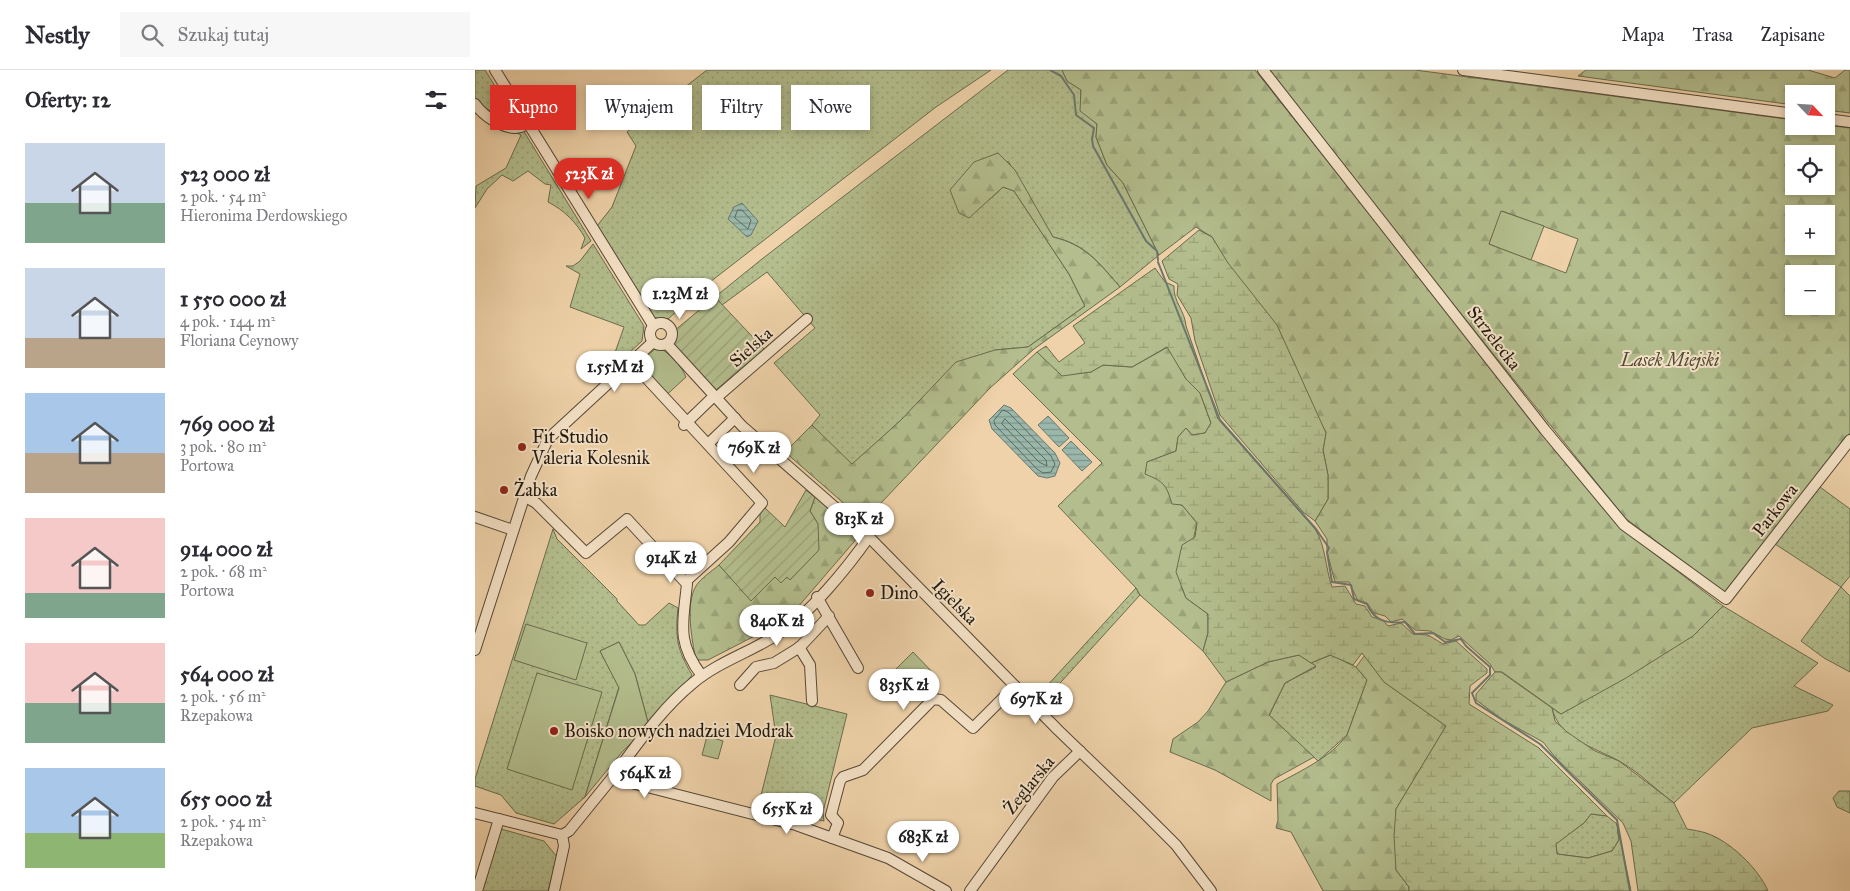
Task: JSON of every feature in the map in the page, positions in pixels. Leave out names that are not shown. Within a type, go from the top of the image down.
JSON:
[{"type":"street","points":[[495,70],[504,85]]},
{"type":"street","name":"Strzelecka","points":[[1263,70],[1545,430],[1612,512],[1624,525],[1726,599]]},
{"type":"street","points":[[1463,70],[1503,73],[1785,113]]},
{"type":"street","points":[[475,104],[490,117]]},
{"type":"street","points":[[1835,120],[1850,122]]},
{"type":"street","points":[[530,130],[653,325]]},
{"type":"street","name":"Sielska","points":[[686,424],[807,319]]},
{"type":"street","points":[[663,323],[670,328],[672,338],[667,344],[658,346],[653,342],[649,336],[653,325],[663,323]]},
{"type":"street","points":[[475,650],[524,496],[548,439],[653,342]]},
{"type":"street","name":"Igielska","points":[[667,344],[735,418],[869,537],[1015,686],[1176,845],[1211,891]]},
{"type":"street","points":[[637,369],[686,424],[708,444],[762,503],[729,542],[686,581],[683,642],[693,664],[702,676]]},
{"type":"street","points":[[708,444],[735,418]]},
{"type":"street","name":"Parkowa","points":[[1726,599],[1850,440]]},
{"type":"street","points":[[524,496],[536,503],[586,553],[627,519],[686,581]]},
{"type":"street","points":[[475,517],[513,530]]},
{"type":"street","points":[[475,813],[562,835],[569,831],[679,695],[702,676],[781,633],[795,622],[869,537]]},
{"type":"street","points":[[817,598],[859,668]]},
{"type":"street","points":[[740,685],[756,668],[775,663],[799,647],[829,616]]},
{"type":"street","points":[[799,647],[811,665],[812,701]]},
{"type":"street","points":[[832,838],[838,823],[831,815],[840,780],[843,777],[863,770],[933,699],[941,700],[973,728],[1015,686]]},
{"type":"street","name":"Żeglarska","points":[[969,891],[1053,778],[1080,751]]},
{"type":"street","points":[[612,778],[762,815],[832,838],[888,858],[946,891]]},
{"type":"street","points":[[477,891],[499,819]]},
{"type":"street","points":[[554,891],[564,846],[562,835]]},
{"type":"green space","points":[[475,70],[485,70],[494,85],[490,85],[490,111],[475,100]]},
{"type":"green space","points":[[707,70],[991,70],[936,107],[710,282],[668,319],[655,318],[597,226],[612,207],[636,146],[627,132],[630,130],[692,130],[692,85],[688,85]]},
{"type":"green space","points":[[1008,70],[1062,70],[1067,81],[1081,90],[1081,106],[1088,117],[1097,124],[1096,137],[1107,165],[1123,183],[1159,255],[1120,287],[1098,262],[1083,250],[1074,244],[1053,237],[1008,161],[989,200],[1003,187],[1014,191],[1069,274],[1085,306],[1028,347],[995,350],[900,421],[852,465],[812,425],[820,415],[774,363],[815,328],[767,272],[722,305],[715,297]]},
{"type":"green space","points":[[1062,70],[1255,70],[1618,526],[1723,606],[1693,636],[1626,678],[1561,714],[1502,672],[1495,672],[1490,664],[1459,636],[1451,640],[1445,639],[1430,631],[1415,630],[1402,619],[1391,622],[1385,616],[1374,613],[1367,603],[1358,601],[1349,582],[1335,582],[1327,552],[1327,539],[1315,521],[1328,499],[1328,475],[1323,450],[1326,432],[1212,237],[1196,227],[1159,255],[1123,183],[1107,165],[1096,137],[1097,124],[1080,111],[1081,90],[1067,81]]},
{"type":"green space","name":"Lasek Miejski","points":[[1270,70],[1415,70],[1785,119],[1785,135],[1835,135],[1835,126],[1850,128],[1850,433],[1770,539],[1726,593],[1625,518],[1425,269]],"holes":[[[1502,211],[1578,239],[1566,273],[1489,244]]]},
{"type":"green space","points":[[1586,70],[1808,70],[1835,78],[1845,70],[1850,70],[1850,113],[1835,111],[1835,85],[1785,85],[1785,104],[1578,76]]},
{"type":"green space","points":[[523,130],[591,241],[581,249],[585,238],[578,227],[565,213],[548,202],[551,185],[545,184],[528,171],[513,181],[502,175],[487,189],[475,208],[476,186],[506,168],[521,135],[515,132]]},
{"type":"green space","points":[[998,153],[1015,170],[1053,237],[1064,240],[1083,250],[1098,262],[1120,287],[1034,349],[990,388],[864,521],[785,452],[812,425],[852,464],[900,421],[956,362],[995,350],[1028,347],[1085,306],[1069,274],[1014,191],[1003,187],[969,218],[959,213],[950,190],[974,162]]},
{"type":"green space","points":[[1501,211],[1544,226],[1531,260],[1489,244]]},
{"type":"green space","points":[[1199,230],[1212,237],[1228,263],[1277,325],[1326,433],[1323,450],[1328,475],[1328,499],[1315,521],[1303,512],[1220,415],[1195,341],[1191,318],[1177,295],[1178,284],[1169,279],[1162,261]]},
{"type":"green space","points":[[593,244],[644,326],[642,341],[615,366],[611,364],[624,327],[570,307],[580,274],[566,266],[573,266],[580,261]]},
{"type":"green space","points":[[1155,268],[1165,282],[1174,286],[1175,296],[1184,316],[1218,419],[1315,529],[1321,542],[1332,587],[1345,586],[1356,604],[1365,606],[1372,617],[1383,620],[1388,626],[1401,623],[1413,634],[1428,635],[1443,644],[1456,641],[1487,669],[1487,673],[1470,686],[1469,704],[1539,748],[1607,816],[1591,814],[1584,823],[1556,844],[1557,854],[1588,858],[1612,851],[1619,840],[1617,824],[1631,891],[1409,891],[1409,887],[1396,870],[1394,836],[1396,809],[1446,726],[1384,682],[1362,653],[1353,665],[1330,655],[1311,663],[1299,655],[1268,662],[1226,682],[1203,651],[1208,633],[1208,614],[1186,598],[1176,572],[1182,545],[1195,537],[1197,523],[1182,505],[1172,504],[1163,484],[1145,474],[1147,462],[1176,451],[1178,437],[1186,428],[1192,435],[1205,433],[1211,423],[1200,393],[1186,379],[1167,347],[1132,367],[1103,365],[1091,372],[1062,376],[1037,352],[1046,346],[1059,362],[1085,343],[1073,326]]},
{"type":"green space","points":[[715,297],[764,349],[716,390],[673,344],[674,331]]},
{"type":"green space","points":[[657,347],[674,359],[686,377],[661,400],[633,369]]},
{"type":"green space","points":[[1168,347],[1186,379],[1200,393],[1211,423],[1205,433],[1192,435],[1186,428],[1178,437],[1176,451],[1147,462],[1167,488],[1172,503],[1182,505],[1197,523],[1182,588],[1186,598],[1208,614],[1208,633],[1203,651],[1140,595],[1136,588],[1058,506],[1102,463],[1013,374],[1037,352],[1062,375],[1091,372],[1103,365],[1132,367]]},
{"type":"green space","points":[[1820,487],[1850,509],[1850,576],[1841,587],[1775,544]]},
{"type":"green space","points":[[806,490],[815,497],[810,511],[818,524],[819,550],[790,580],[787,577],[781,583],[775,577],[751,601],[719,565],[760,522],[760,511],[764,507],[785,527]]},
{"type":"green space","points":[[815,497],[839,515],[859,536],[791,615],[776,625],[708,660],[696,660],[691,633],[690,612],[693,594],[698,583],[719,565],[751,600],[775,577],[787,577],[790,579],[818,524],[810,511]]},
{"type":"green space","points":[[553,529],[557,539],[617,599],[639,625],[645,625],[669,603],[678,608],[678,643],[692,675],[689,679],[690,682],[649,726],[635,674],[619,642],[600,651],[619,687],[585,797],[554,824],[516,813],[501,795],[475,786],[475,779]]},
{"type":"green space","points":[[1841,587],[1850,596],[1850,672],[1824,658],[1801,641]]},
{"type":"green space","points":[[1136,588],[1140,595],[1042,703],[1036,698]]},
{"type":"green space","points":[[1723,606],[1818,663],[1794,686],[1833,705],[1828,711],[1752,728],[1674,803],[1626,765],[1570,735],[1556,719],[1552,708],[1561,714],[1693,636]]},
{"type":"green space","points":[[526,624],[587,643],[576,680],[514,660]]},
{"type":"green space","points":[[619,642],[635,674],[649,726],[623,751],[585,797],[619,688],[600,651]]},
{"type":"green space","points":[[913,652],[935,675],[918,693],[907,688],[895,670]]},
{"type":"green space","points":[[1299,655],[1316,666],[1285,683],[1269,715],[1314,757],[1274,779],[1271,784],[1271,801],[1215,770],[1170,752],[1173,739],[1198,722],[1208,711],[1226,682],[1268,662]]},
{"type":"green space","points":[[1331,655],[1356,667],[1367,680],[1347,735],[1318,761],[1269,716],[1285,683],[1316,667],[1311,663]]},
{"type":"green space","points":[[1365,655],[1384,682],[1446,726],[1396,809],[1396,870],[1409,887],[1409,891],[1323,891],[1291,832],[1276,828],[1278,820],[1277,784],[1324,757],[1347,735],[1367,680],[1356,667]]},
{"type":"green space","points":[[1495,672],[1501,672],[1552,708],[1555,721],[1567,732],[1595,751],[1619,761],[1674,803],[1687,829],[1704,832],[1734,849],[1757,873],[1768,891],[1638,891],[1631,841],[1623,823],[1555,757],[1543,742],[1503,720],[1476,700],[1476,694]]},
{"type":"green space","name":"Boisko nowych nadziei Modrak","points":[[537,673],[602,692],[572,790],[507,769]]},
{"type":"green space","points":[[770,695],[847,714],[823,812],[824,821],[752,805],[760,799],[776,736]]},
{"type":"green space","points":[[707,736],[723,741],[718,759],[702,755]]},
{"type":"green space","points":[[1839,791],[1850,791],[1850,813],[1837,807],[1833,798]]},
{"type":"green space","points":[[1591,814],[1607,816],[1617,824],[1619,840],[1612,851],[1588,858],[1557,854],[1555,844],[1584,823]]},
{"type":"green space","points":[[501,829],[544,841],[558,858],[548,891],[482,891]]},
{"type":"water","points":[[742,203],[758,221],[751,235],[747,237],[728,219],[734,207]]},
{"type":"water","points":[[1004,405],[1011,408],[1055,453],[1060,463],[1055,476],[1047,478],[1038,476],[992,429],[989,420]]},
{"type":"water","points":[[1048,416],[1069,438],[1059,447],[1038,425]]},
{"type":"water","points":[[1071,441],[1092,462],[1082,471],[1062,450]]},
{"type":"waterway","points":[[1050,70],[1061,76],[1074,95],[1076,115],[1094,128],[1093,146],[1146,241],[1157,251],[1158,260]]},
{"type":"waterway","points":[[1158,262],[1220,420],[1316,529],[1329,548],[1327,552],[1332,582],[1351,585],[1354,599],[1367,604],[1377,618],[1387,622],[1405,622],[1415,634],[1433,633],[1445,642],[1461,639],[1466,646],[1490,667],[1490,675],[1472,693],[1476,703],[1540,744],[1617,820],[1630,891]]},
{"type":"place","name":"Fit Studio Valeria Kolesnik","points":[[522,447]]},
{"type":"place","name":"Żabka","points":[[504,490]]},
{"type":"place","name":"Dino","points":[[870,593]]},
{"type":"place","name":"Boisko nowych nadziei Modrak","points":[[554,731]]}]
